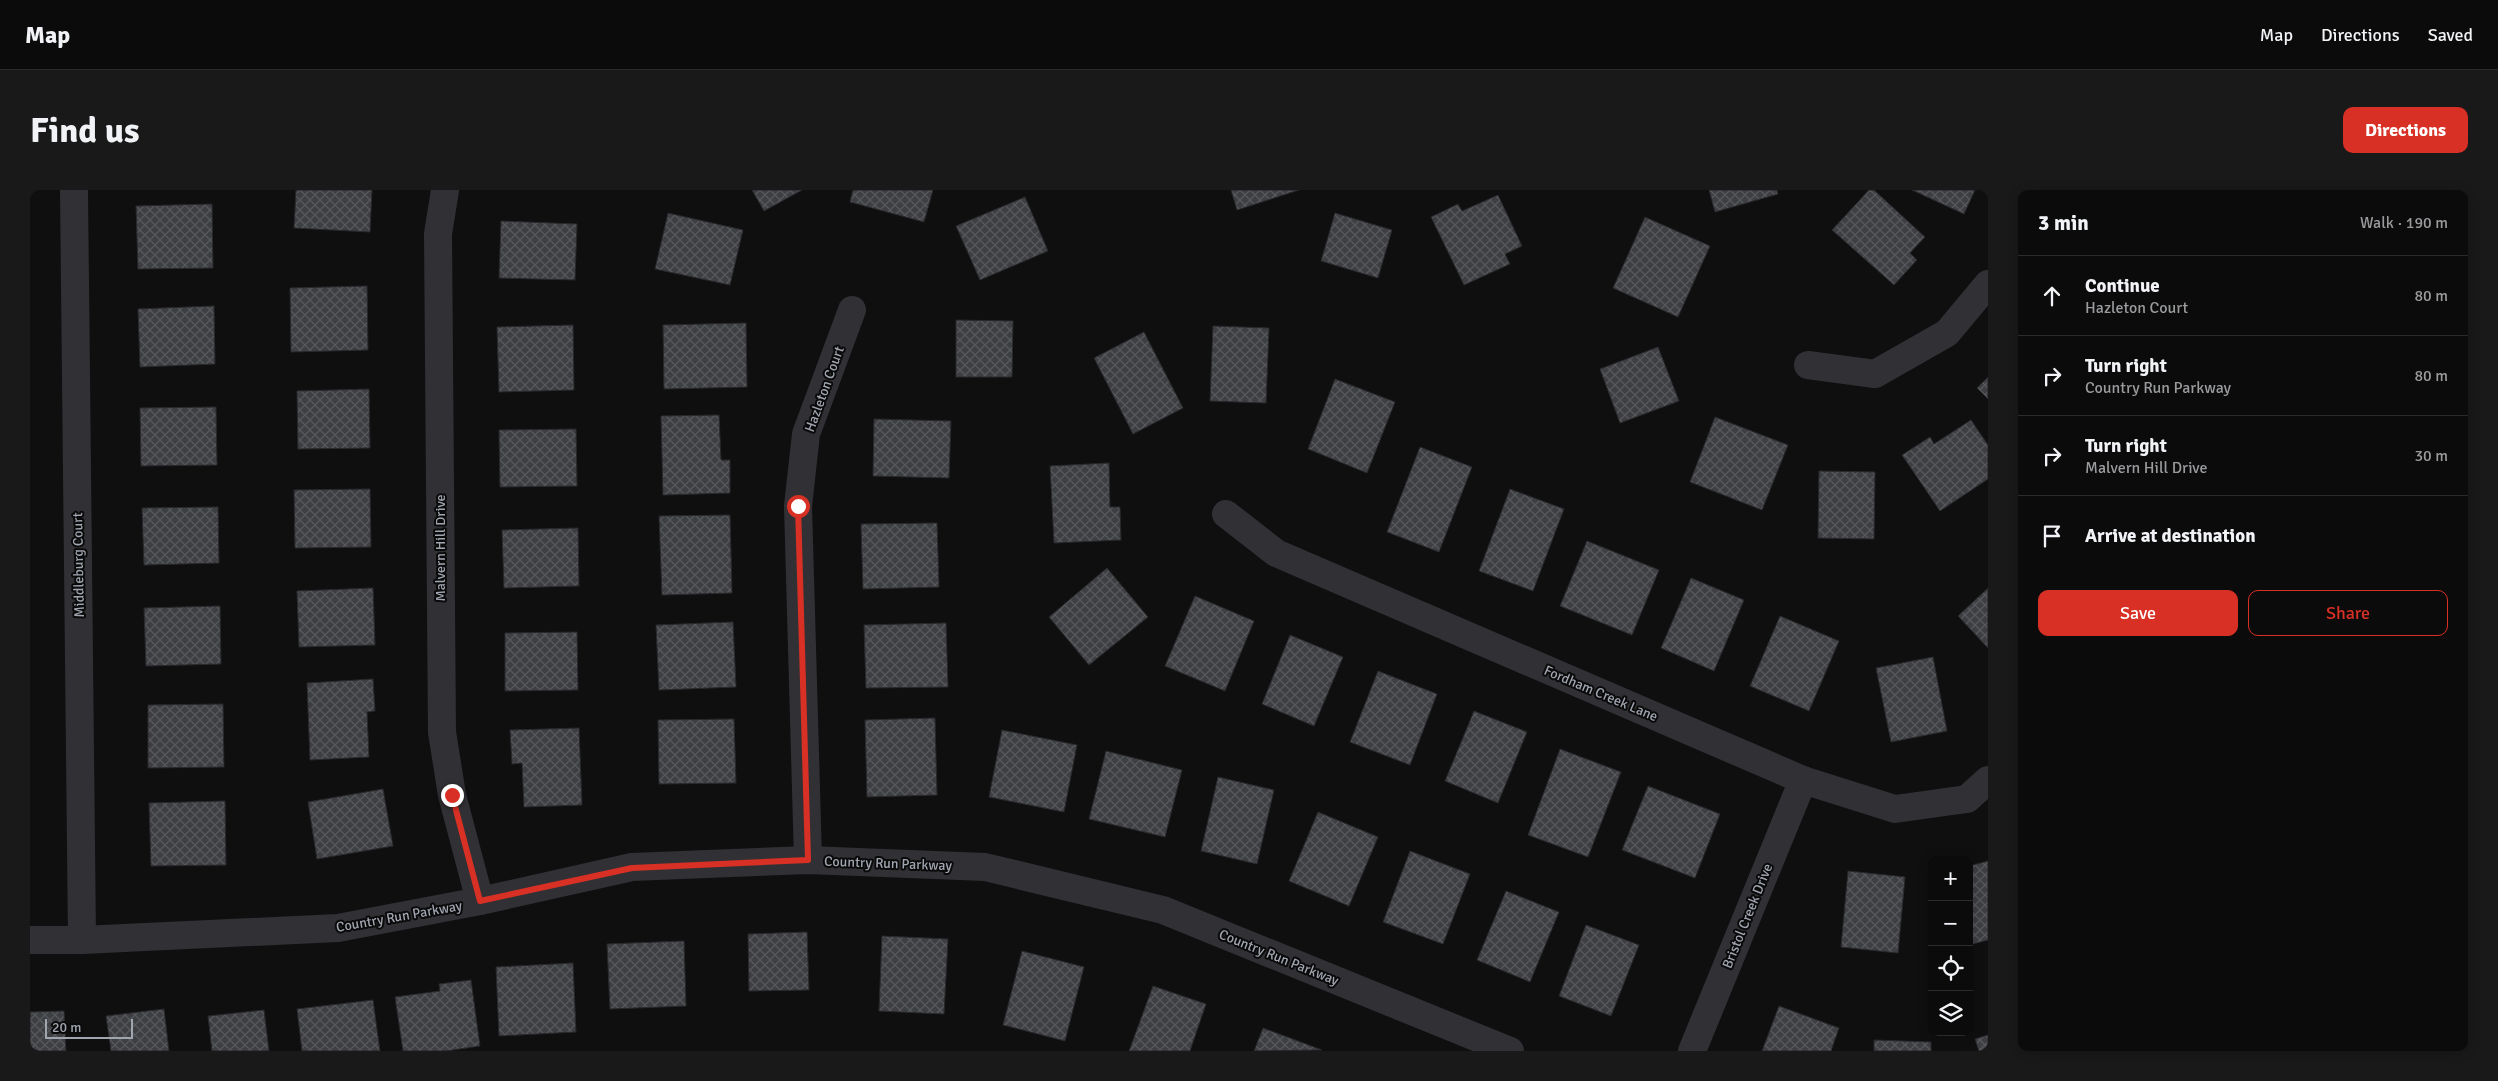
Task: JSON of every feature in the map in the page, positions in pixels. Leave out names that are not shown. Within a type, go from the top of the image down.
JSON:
[{"type":"street","name":"Middleburg Court","points":[[74,190],[82,940]]},
{"type":"street","name":"Malvern Hill Drive","points":[[445,190],[438,234],[442,732],[452,795],[480,901]]},
{"type":"street","points":[[1808,365],[1875,374],[1947,333],[1988,284]]},
{"type":"street","name":"Hazleton Court","points":[[808,860],[798,506],[806,434],[852,310]]},
{"type":"street","name":"Fordham Creek Lane","points":[[1226,514],[1276,554],[1803,780],[1895,809],[1966,799],[1988,780]]},
{"type":"street","name":"Bristol Creek Drive","points":[[1692,1051],[1803,780]]},
{"type":"street","name":"Country Run Parkway","points":[[30,940],[82,940],[338,928],[480,901],[632,868],[808,860],[985,867],[1163,910],[1510,1051]]},
{"type":"building","points":[[296,190],[372,190],[370,232],[294,228]]},
{"type":"building","points":[[752,190],[802,190],[764,211]]},
{"type":"building","points":[[853,190],[933,190],[924,222],[850,202]]},
{"type":"building","points":[[1231,190],[1299,190],[1237,210]]},
{"type":"building","points":[[1709,190],[1777,190],[1778,194],[1715,212]]},
{"type":"building","points":[[1869,190],[1874,190],[1925,237],[1910,253],[1917,260],[1894,285],[1832,230]]},
{"type":"building","points":[[1912,190],[1975,190],[1964,214]]},
{"type":"building","points":[[1498,195],[1522,246],[1505,254],[1510,264],[1464,285],[1431,217],[1458,204],[1462,211]]},
{"type":"building","points":[[1025,197],[1048,251],[980,280],[956,226]]},
{"type":"building","points":[[212,204],[213,268],[138,269],[136,206]]},
{"type":"building","points":[[668,213],[743,230],[730,285],[655,269]]},
{"type":"building","points":[[1335,213],[1392,230],[1378,278],[1321,261]]},
{"type":"building","points":[[1645,217],[1710,246],[1678,317],[1613,288]]},
{"type":"building","points":[[501,221],[577,224],[575,280],[499,278]]},
{"type":"building","points":[[367,286],[368,350],[291,352],[290,288]]},
{"type":"building","points":[[214,306],[215,364],[140,367],[138,309]]},
{"type":"building","points":[[956,320],[1013,321],[1012,377],[956,377]]},
{"type":"building","points":[[746,323],[747,387],[664,389],[663,325]]},
{"type":"building","points":[[573,325],[574,390],[499,392],[497,327]]},
{"type":"building","points":[[1213,326],[1269,328],[1266,403],[1210,401]]},
{"type":"building","points":[[1144,332],[1183,408],[1133,434],[1094,358]]},
{"type":"building","points":[[1658,347],[1679,401],[1620,423],[1600,369]]},
{"type":"building","points":[[1988,377],[1988,399],[1977,388]]},
{"type":"building","points":[[1335,379],[1395,402],[1367,473],[1308,449]]},
{"type":"building","points":[[369,389],[370,448],[298,449],[297,391]]},
{"type":"building","points":[[216,407],[217,465],[141,466],[140,408]]},
{"type":"building","points":[[719,415],[721,460],[730,460],[730,493],[663,495],[661,416]]},
{"type":"building","points":[[1715,417],[1788,445],[1762,510],[1690,482]]},
{"type":"building","points":[[874,419],[951,421],[949,478],[873,476]]},
{"type":"building","points":[[1971,420],[1988,445],[1988,479],[1940,511],[1902,455],[1930,437],[1934,444]]},
{"type":"building","points":[[576,429],[577,486],[500,487],[499,430]]},
{"type":"building","points":[[1420,447],[1472,467],[1439,552],[1387,532]]},
{"type":"building","points":[[1109,463],[1110,507],[1120,507],[1121,540],[1054,543],[1050,466]]},
{"type":"building","points":[[1819,471],[1875,472],[1874,539],[1818,538]]},
{"type":"building","points":[[370,489],[371,547],[295,548],[294,490]]},
{"type":"building","points":[[1510,489],[1564,509],[1533,591],[1479,571]]},
{"type":"building","points":[[218,507],[219,563],[144,565],[142,508]]},
{"type":"building","points":[[730,515],[732,593],[662,595],[659,516]]},
{"type":"building","points":[[937,523],[939,587],[863,589],[861,524]]},
{"type":"building","points":[[578,528],[579,586],[504,588],[502,530]]},
{"type":"building","points":[[1587,541],[1659,570],[1632,635],[1560,606]]},
{"type":"building","points":[[1107,568],[1148,617],[1089,665],[1049,617]]},
{"type":"building","points":[[1691,578],[1744,600],[1714,671],[1661,648]]},
{"type":"building","points":[[373,588],[375,645],[299,647],[297,591]]},
{"type":"building","points":[[1988,588],[1988,648],[1958,616]]},
{"type":"building","points":[[1195,596],[1254,621],[1225,691],[1165,666]]},
{"type":"building","points":[[220,606],[221,664],[146,666],[144,608]]},
{"type":"building","points":[[1780,616],[1839,641],[1809,711],[1750,686]]},
{"type":"building","points":[[733,622],[736,687],[659,690],[656,625]]},
{"type":"building","points":[[946,623],[948,687],[866,688],[864,625]]},
{"type":"building","points":[[577,632],[578,690],[505,691],[505,633]]},
{"type":"building","points":[[1290,635],[1343,657],[1314,726],[1262,704]]},
{"type":"building","points":[[1933,657],[1947,731],[1891,742],[1876,668]]},
{"type":"building","points":[[1378,671],[1437,694],[1410,765],[1350,742]]},
{"type":"building","points":[[373,679],[375,711],[367,712],[369,757],[310,760],[307,683]]},
{"type":"building","points":[[223,704],[224,767],[148,768],[148,705]]},
{"type":"building","points":[[1474,711],[1527,732],[1498,803],[1445,781]]},
{"type":"building","points":[[935,718],[937,795],[867,797],[865,720]]},
{"type":"building","points":[[734,719],[736,783],[659,784],[658,720]]},
{"type":"building","points":[[579,728],[582,805],[524,807],[522,763],[512,764],[510,730]]},
{"type":"building","points":[[1002,730],[1077,745],[1064,812],[989,797]]},
{"type":"building","points":[[1560,749],[1621,772],[1588,857],[1528,835]]},
{"type":"building","points":[[1106,751],[1182,770],[1165,837],[1089,819]]},
{"type":"building","points":[[1218,777],[1274,790],[1257,864],[1201,851]]},
{"type":"building","points":[[1648,786],[1720,814],[1695,878],[1622,850]]},
{"type":"building","points":[[383,789],[393,846],[317,859],[308,802]]},
{"type":"building","points":[[225,801],[226,865],[151,866],[149,803]]},
{"type":"building","points":[[1318,812],[1378,837],[1349,906],[1289,881]]},
{"type":"building","points":[[1410,851],[1470,874],[1443,944],[1383,922]]},
{"type":"building","points":[[1988,861],[1988,940],[1973,944],[1973,901],[1973,865]]},
{"type":"building","points":[[1848,871],[1905,877],[1898,953],[1841,947]]},
{"type":"building","points":[[1506,891],[1559,912],[1530,982],[1477,960]]},
{"type":"building","points":[[1586,925],[1639,945],[1611,1016],[1559,996]]},
{"type":"building","points":[[807,932],[809,990],[749,991],[748,934]]},
{"type":"building","points":[[882,936],[948,939],[944,1014],[879,1011]]},
{"type":"building","points":[[684,941],[686,1006],[610,1009],[607,944]]},
{"type":"building","points":[[1022,951],[1084,967],[1065,1041],[1003,1025]]},
{"type":"building","points":[[573,963],[576,1032],[499,1036],[496,967]]},
{"type":"building","points":[[471,980],[480,1046],[446,1051],[403,1051],[395,997],[440,991],[439,984]]},
{"type":"building","points":[[1153,986],[1206,1004],[1190,1051],[1129,1051]]},
{"type":"building","points":[[373,1000],[380,1051],[302,1051],[297,1009]]},
{"type":"building","points":[[1779,1006],[1839,1028],[1831,1051],[1762,1051]]},
{"type":"building","points":[[164,1009],[169,1051],[111,1051],[106,1016]]},
{"type":"building","points":[[264,1010],[269,1051],[212,1051],[208,1016]]},
{"type":"building","points":[[64,1011],[66,1051],[30,1051],[30,1012]]},
{"type":"building","points":[[1263,1028],[1322,1050],[1254,1051]]},
{"type":"building","points":[[1988,1035],[1988,1051],[1979,1051],[1975,1039]]},
{"type":"building","points":[[1874,1040],[1931,1042],[1931,1051],[1874,1051]]},
{"type":"route","points":[[452,795],[480,901],[632,868],[808,860],[798,506]]}]
